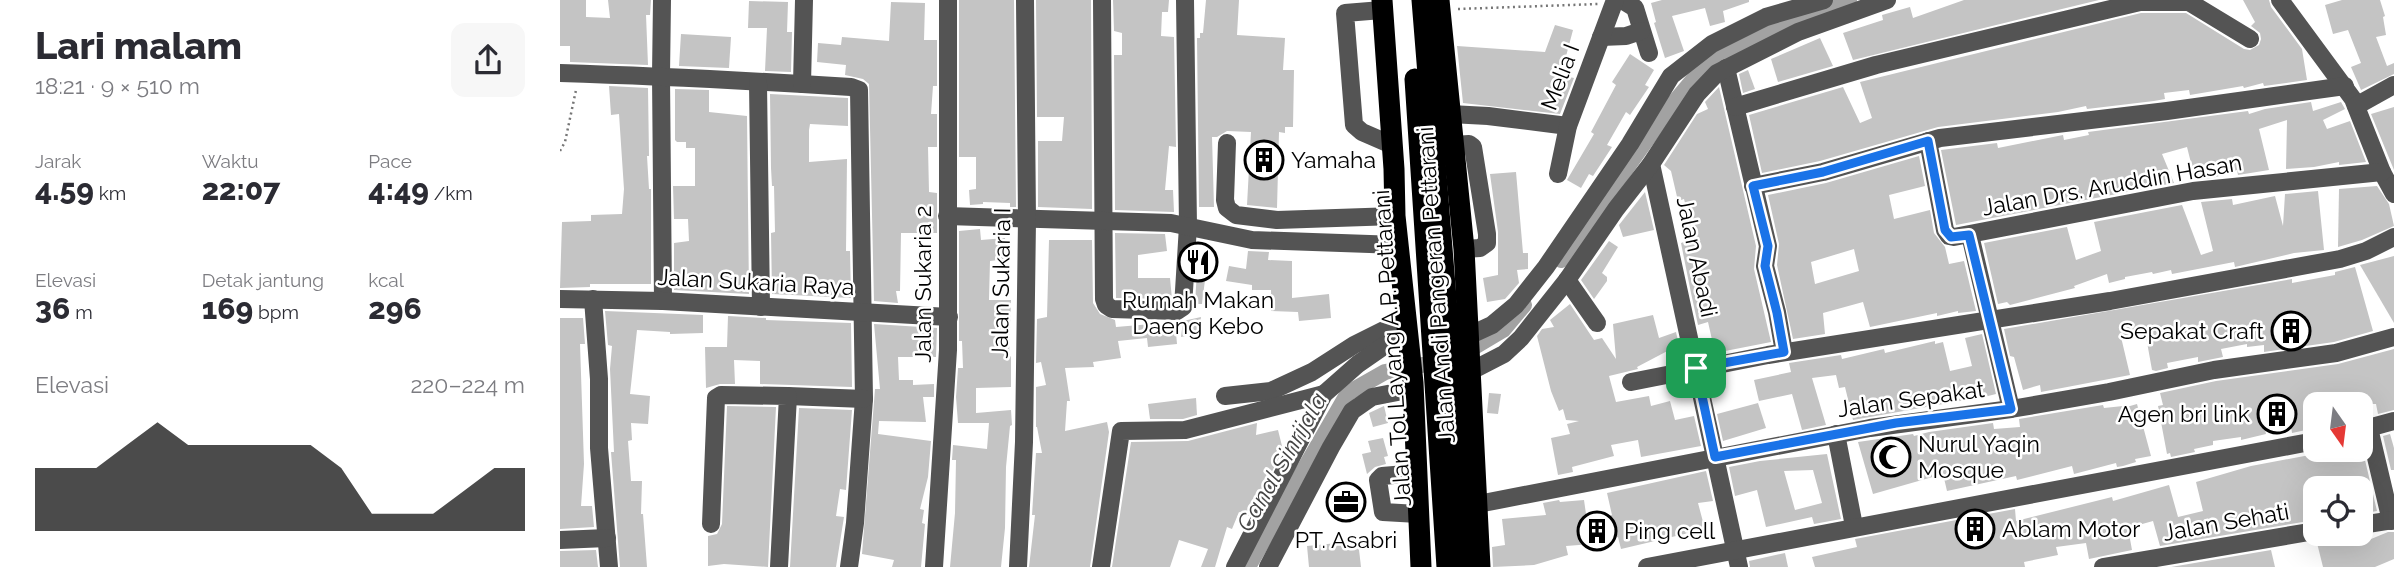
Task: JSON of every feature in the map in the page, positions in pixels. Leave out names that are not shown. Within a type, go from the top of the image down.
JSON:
[{"type":"highway","name":"Jalan Tol Layang A.P. Pettarani","points":[[1409,0],[1432,309],[1447,567]]},
{"type":"highway","name":"Jalan Andi Pangeran Pettarani","points":[[1433,2],[1434,131],[1480,567]]},
{"type":"highway","name":"Jalan Andi Pangeran Pettarani","points":[[1433,2],[1454,145],[1464,249],[1458,340]]},
{"type":"highway","points":[[1433,2],[1469,502],[1466,567]]},
{"type":"highway","name":"Jalan Tol Layang A.P. Pettarani","points":[[1386,3],[1423,392],[1431,567]]},
{"type":"highway","name":"Jalan Andi Pangeran Pettarani","points":[[1386,3],[1395,216],[1413,386],[1420,567]]},
{"type":"highway","name":"Jalan Andi Pangeran Pettarani","points":[[1466,567],[1471,491]]},
{"type":"street","points":[[663,0],[663,301]]},
{"type":"street","points":[[802,84],[804,0]]},
{"type":"street","name":"Jalan Sukaria 2","points":[[934,567],[949,317],[948,0]]},
{"type":"street","name":"Jalan Sukaria I","points":[[1018,567],[1024,442],[1027,220],[1025,0]]},
{"type":"street","points":[[1102,0],[1103,294],[1106,305],[1112,309],[1177,311],[1182,309],[1188,226],[1185,0]]},
{"type":"street","points":[[1458,340],[1493,324],[1508,312],[1538,276],[1630,144],[1671,76],[1712,44],[1766,17],[1824,0]]},
{"type":"street","points":[[1461,372],[1515,346],[1567,280],[1651,164],[1696,94],[1717,73],[1798,32],[1887,0]]},
{"type":"street","points":[[1735,107],[1864,68],[2140,2],[2183,0],[2201,7],[2250,39]]},
{"type":"street","points":[[2280,0],[2345,86],[2394,194]]},
{"type":"street","points":[[1617,1],[1635,8],[1649,52]]},
{"type":"street","name":"Melia I","points":[[1558,174],[1567,125],[1617,1]]},
{"type":"street","points":[[1386,3],[1345,13],[1354,125],[1362,132],[1392,145]]},
{"type":"street","points":[[1601,37],[1626,36],[1641,31]]},
{"type":"street","points":[[1726,68],[1768,246],[1765,266],[1784,352]]},
{"type":"street","points":[[560,73],[661,75],[851,87],[857,88],[861,93],[864,398],[849,567]]},
{"type":"street","points":[[758,83],[761,307]]},
{"type":"street","points":[[2356,106],[2394,85]]},
{"type":"street","points":[[1753,186],[1823,172],[1928,141],[1962,134],[2167,111],[2345,86]]},
{"type":"street","points":[[1450,114],[1567,125]]},
{"type":"street","name":"Jalan Drs. Aruddin Hasan","points":[[1928,141],[1945,230],[1951,237],[2193,191],[2382,172]]},
{"type":"street","points":[[1227,143],[1225,200],[1227,208],[1236,215],[1282,220],[1395,216]]},
{"type":"street","name":"Jalan Abadi","points":[[1651,164],[1737,559]]},
{"type":"street","points":[[947,216],[1154,222],[1188,226],[1252,240],[1398,245]]},
{"type":"street","points":[[1969,235],[2011,409]]},
{"type":"street","points":[[1631,382],[1784,352],[2110,301],[2340,259],[2366,251],[2394,237]]},
{"type":"street","points":[[1567,280],[1597,323]]},
{"type":"street","name":"Jalan Sukaria Raya","points":[[560,299],[663,301],[949,317]]},
{"type":"street","points":[[593,299],[599,379],[599,448],[609,567]]},
{"type":"street","points":[[1236,567],[1324,394],[1358,364],[1407,329]]},
{"type":"street","points":[[1225,396],[1271,391],[1312,372],[1354,345],[1407,329]]},
{"type":"street","name":"Jalan Sepakat","points":[[1471,491],[1715,457],[1896,423],[2011,409],[2214,370],[2336,353],[2394,337]]},
{"type":"street","points":[[1268,567],[1352,411],[1372,397],[1413,386]]},
{"type":"street","points":[[1101,567],[1121,432],[1185,430],[1324,394]]},
{"type":"street","points":[[711,524],[718,396],[864,398]]},
{"type":"street","points":[[779,567],[788,396]]},
{"type":"street","points":[[2373,427],[2394,421]]},
{"type":"street","points":[[1836,434],[1854,526]]},
{"type":"street","points":[[1647,567],[1737,559],[1854,526],[2109,481],[2303,442]]},
{"type":"street","points":[[2373,456],[2392,521],[2373,523]]},
{"type":"street","points":[[1418,473],[1382,476],[1378,480],[1382,512],[1418,514]]},
{"type":"street","name":"Jalan Sehati","points":[[2103,567],[2187,560],[2303,534]]},
{"type":"street","points":[[560,540],[607,538]]},
{"type":"path","points":[[1433,2],[1617,1]]},
{"type":"path","points":[[560,151],[565,142],[579,73]]},
{"type":"building","points":[[560,0],[586,0],[586,17],[610,18],[608,0],[651,0],[650,15],[646,15],[648,65],[570,62],[570,46],[560,46]]},
{"type":"building","points":[[959,0],[1014,0],[1016,207],[1010,207],[1010,203],[983,202],[970,205],[969,190],[976,189],[976,157],[959,157]]},
{"type":"building","points":[[1036,0],[1091,0],[1092,209],[1038,207],[1038,141],[1062,141],[1064,117],[1037,117]]},
{"type":"building","points":[[1113,0],[1169,0],[1168,12],[1162,12],[1161,36],[1174,37],[1176,147],[1169,146],[1165,190],[1173,190],[1174,212],[1115,210],[1114,55],[1122,55],[1122,33],[1114,31]]},
{"type":"building","points":[[1206,0],[1239,0],[1237,35],[1285,38],[1283,70],[1294,70],[1293,127],[1285,127],[1285,133],[1279,132],[1277,208],[1247,205],[1251,132],[1227,131],[1212,137],[1214,207],[1199,207],[1197,38],[1203,33]]},
{"type":"building","points":[[1662,0],[1749,2],[1723,11],[1725,22],[1710,26],[1705,8],[1672,16],[1684,51],[1665,58],[1651,3]]},
{"type":"building","points":[[1964,0],[2099,0],[1853,60],[1843,33],[1883,20],[1882,15],[1910,7],[1913,18]]},
{"type":"building","points":[[2243,0],[2269,0],[2271,7],[2302,49],[2307,80],[2264,86],[2263,83],[2190,95],[2189,90],[2164,93],[2165,99],[2154,101],[2087,109],[2086,106],[1938,127],[1820,161],[1762,173],[1749,115],[1843,87],[1860,123],[1872,118],[1860,82],[2141,13],[2186,13],[2244,49],[2250,50],[2259,45],[2261,39],[2260,33],[2251,26],[2255,22]]},
{"type":"building","points":[[2342,0],[2380,0],[2385,16],[2386,35],[2376,37],[2387,66],[2394,63],[2394,74],[2361,90],[2351,67],[2361,63],[2348,30],[2333,34],[2325,5]]},
{"type":"building","points":[[749,1],[788,2],[787,32],[792,32],[791,72],[765,71],[767,28],[748,28]]},
{"type":"building","points":[[891,2],[925,3],[924,40],[937,40],[937,86],[933,86],[931,114],[937,114],[937,147],[928,147],[929,192],[937,193],[937,233],[901,233],[900,291],[896,291],[898,303],[874,301],[869,84],[863,79],[845,75],[846,65],[817,62],[818,43],[841,45],[842,37],[889,41]]},
{"type":"building","points":[[1555,25],[1573,30],[1561,75],[1574,78],[1560,114],[1463,103],[1457,46],[1545,52]]},
{"type":"building","points":[[681,34],[731,37],[729,68],[679,66]]},
{"type":"building","points":[[1820,38],[1833,66],[1778,82],[1771,59]]},
{"type":"building","points":[[1630,54],[1654,70],[1645,85],[1649,87],[1630,115],[1626,112],[1607,145],[1612,147],[1593,176],[1589,174],[1581,188],[1567,180],[1594,134],[1591,132],[1616,85],[1612,82]]},
{"type":"building","points":[[1748,70],[1755,89],[1743,93],[1739,74]]},
{"type":"building","points":[[609,86],[648,88],[651,284],[590,284],[590,287],[560,288],[562,222],[591,221],[591,215],[622,214],[624,189],[619,114],[611,115]]},
{"type":"building","points":[[1719,87],[1756,246],[1754,269],[1771,342],[1715,353],[1708,322],[1698,325],[1691,293],[1681,243],[1687,241],[1684,224],[1690,223],[1684,199],[1678,201],[1671,171],[1664,165],[1697,114],[1708,109],[1705,102]]},
{"type":"building","points":[[675,89],[709,90],[709,112],[747,116],[749,294],[674,290],[674,243],[689,241],[688,219],[674,219],[673,186],[695,186],[695,148],[686,148],[686,142],[675,140]]},
{"type":"building","points":[[770,94],[848,98],[848,126],[810,124],[809,162],[847,159],[846,251],[850,251],[851,298],[772,294],[771,233],[775,232]]},
{"type":"building","points":[[2311,102],[2313,111],[2341,102],[2345,109],[2323,120],[2327,129],[2350,121],[2366,162],[2339,165],[2339,162],[2286,169],[2287,120],[2259,129],[2269,170],[2238,175],[2237,170],[2213,178],[2195,179],[2187,147],[2162,154],[2174,183],[1956,225],[1941,150],[1997,143],[1998,148],[2063,135],[2064,140],[2089,135],[2088,132],[2248,111],[2249,114]]},
{"type":"building","points":[[2394,107],[2394,170],[2371,114]]},
{"type":"building","points":[[1919,156],[1925,186],[1889,195],[1894,219],[1930,210],[1934,233],[1945,247],[1949,264],[1964,261],[1976,311],[1958,311],[1937,316],[1937,313],[1870,327],[1863,302],[1823,313],[1825,334],[1793,339],[1777,265],[1779,244],[1768,195],[1826,183]],"holes":[[[1854,249],[1859,271],[1815,284],[1811,262]]]},
{"type":"building","points":[[1516,172],[1523,253],[1528,253],[1528,269],[1517,270],[1519,283],[1505,299],[1487,302],[1483,278],[1498,275],[1498,232],[1490,174]]},
{"type":"building","points":[[2377,186],[2389,204],[2394,226],[2338,247],[2339,189]]},
{"type":"building","points":[[2318,191],[2324,250],[2294,253],[2235,267],[2234,262],[2172,274],[2171,270],[2152,272],[2109,283],[2107,274],[2074,286],[2075,288],[2010,305],[2007,302],[1998,304],[1984,243],[2077,225],[2067,227],[2076,260],[2101,251],[2094,222],[2182,205],[2201,255],[2213,251],[2201,202],[2232,199],[2233,205],[2275,196],[2283,226],[2285,194]]},
{"type":"building","points":[[1645,192],[1654,230],[1623,237],[1619,225]]},
{"type":"building","points":[[980,229],[981,240],[1005,238],[1007,259],[990,261],[989,300],[1011,300],[1011,387],[976,388],[976,413],[1011,410],[1005,528],[1001,567],[950,567],[955,513],[956,460],[952,460],[953,445],[987,449],[989,423],[958,423],[956,397],[958,368],[963,368],[962,341],[959,341],[959,231]]},
{"type":"building","points":[[1115,233],[1165,234],[1167,251],[1138,255],[1138,278],[1170,278],[1172,299],[1116,298]]},
{"type":"building","points":[[1049,240],[1092,240],[1093,303],[1100,314],[1115,320],[1116,327],[1175,322],[1177,344],[1148,347],[1147,338],[1118,341],[1121,358],[1093,362],[1094,367],[1065,368],[1070,401],[1067,401],[1065,431],[1107,422],[1109,432],[1090,567],[1029,567],[1035,515],[1032,515],[1036,453],[1042,453],[1036,427],[1036,387],[1046,385],[1041,362],[1036,363],[1037,319],[1047,317]]},
{"type":"building","points":[[1609,241],[1618,247],[1602,273],[1607,277],[1607,281],[1594,299],[1581,280]]},
{"type":"building","points":[[1248,251],[1269,252],[1268,260],[1292,261],[1292,298],[1329,294],[1331,318],[1299,321],[1298,312],[1271,311],[1271,290],[1252,290],[1252,285],[1226,281],[1229,266],[1246,269]]},
{"type":"building","points":[[1198,254],[1208,256],[1202,304],[1195,304]]},
{"type":"building","points":[[2394,256],[2394,323],[2360,265]]},
{"type":"building","points":[[2355,267],[2373,331],[2334,342],[2264,352],[2264,345],[2247,347],[2247,344],[2221,349],[2223,357],[2198,362],[2198,357],[2167,363],[2168,368],[2156,371],[2152,370],[2145,331],[2121,337],[2130,375],[2041,392],[2040,385],[2023,390],[2014,357],[2010,356],[2004,329],[2292,279],[2292,283],[2335,275],[2335,272]]},
{"type":"building","points":[[1570,304],[1594,340],[1602,338],[1616,359],[1613,324],[1653,315],[1659,338],[1676,332],[1682,358],[1678,359],[1675,347],[1637,367],[1638,369],[1609,376],[1616,402],[1649,396],[1651,406],[1670,401],[1675,420],[1694,416],[1701,446],[1641,457],[1638,440],[1611,445],[1614,456],[1572,467],[1573,472],[1558,475],[1551,438],[1570,434],[1567,424],[1579,421],[1566,420],[1563,409],[1559,411],[1537,336],[1542,329],[1554,327],[1550,320]]},
{"type":"building","points":[[605,311],[703,315],[703,333],[670,334],[637,330],[630,394],[650,396],[648,424],[631,423],[632,440],[628,441],[631,481],[642,481],[641,514],[647,567],[620,567],[611,452],[614,452],[610,369],[612,346],[608,345]]},
{"type":"building","points":[[728,316],[851,323],[852,387],[760,384],[760,361],[734,360],[735,384],[706,388],[705,347],[727,347]]},
{"type":"building","points":[[1201,317],[1199,333],[1181,337],[1183,321]]},
{"type":"building","points":[[560,318],[583,318],[585,344],[580,344],[584,464],[581,506],[592,506],[594,527],[560,529]]},
{"type":"building","points":[[874,324],[937,328],[936,357],[898,357],[899,380],[913,380],[913,385],[934,384],[934,397],[923,397],[926,422],[879,421],[878,434],[931,441],[928,477],[920,509],[924,510],[922,523],[925,524],[921,567],[892,567],[894,560],[862,554],[875,389],[880,389]]},
{"type":"building","points":[[1982,334],[1996,394],[1853,420],[1845,387],[1839,388],[1836,375],[1812,378],[1826,425],[1802,430],[1792,394],[1759,401],[1754,380],[1791,372],[1789,363],[1841,355],[1842,359],[1884,349],[1885,353],[1935,341],[1935,344],[1943,342],[1950,371],[1972,366],[1965,338]]},
{"type":"building","points":[[2394,349],[2394,410],[2378,414],[2376,404],[2373,404],[2373,392],[2303,392],[2303,431],[2292,433],[2291,426],[2265,430],[2266,434],[2241,440],[2241,437],[2213,441],[2213,445],[2194,449],[2195,452],[2171,457],[2170,453],[2167,454],[2158,406],[2163,405],[2160,393],[2216,381],[2338,364]]},
{"type":"building","points":[[1489,393],[1501,394],[1498,414],[1487,413]]},
{"type":"building","points":[[1196,398],[1197,415],[1183,419],[1150,419],[1148,404]]},
{"type":"building","points":[[1758,403],[1766,428],[1723,441],[1717,414]]},
{"type":"building","points":[[2137,404],[2151,456],[2135,459],[2136,462],[2123,466],[2117,467],[2116,463],[2074,474],[2072,466],[2017,480],[2016,476],[1947,491],[1943,474],[1873,494],[1858,442],[1993,423],[1994,429],[2020,427],[2019,419],[2103,405],[2104,408],[2123,408]]},
{"type":"building","points":[[727,406],[776,407],[768,567],[724,564],[708,566],[708,536],[717,534],[722,524]]},
{"type":"building","points":[[1384,406],[1388,423],[1373,427],[1369,413]]},
{"type":"building","points":[[799,408],[852,410],[846,490],[840,489],[836,516],[844,517],[836,567],[790,567]]},
{"type":"building","points":[[1257,423],[1256,435],[1278,430],[1283,450],[1249,516],[1239,512],[1232,529],[1227,527],[1215,567],[1201,567],[1208,549],[1179,540],[1170,567],[1112,567],[1131,442],[1188,441]]},
{"type":"building","points":[[2390,434],[2394,448],[2394,470],[2391,470],[2383,436]]},
{"type":"building","points":[[1383,438],[1388,456],[1384,457],[1386,464],[1375,467],[1367,474],[1362,454],[1371,452],[1368,441]]},
{"type":"building","points":[[1827,454],[1841,519],[1814,524],[1812,517],[1766,527],[1757,490],[1735,496],[1729,467]],"holes":[[[1813,470],[1822,503],[1795,510],[1784,471]]]},
{"type":"building","points":[[2303,456],[2303,462],[2365,462],[2369,476],[2303,476],[2303,522],[2160,546],[2153,521],[2128,528],[2132,550],[2089,559],[2086,543],[2056,547],[2058,555],[2024,562],[2025,567],[1815,567],[1812,557],[1857,547],[1855,539],[2015,509],[2016,521],[2112,497],[2113,501],[2169,485],[2178,517],[2203,511],[2196,482],[2251,466]]},
{"type":"building","points":[[1706,471],[1713,501],[1698,503],[1706,533],[1694,536],[1693,532],[1621,549],[1618,537],[1592,544],[1566,546],[1568,555],[1534,565],[1493,567],[1492,547],[1505,545],[1502,519],[1546,515],[1543,503],[1584,500],[1587,521],[1612,515],[1607,493]]},
{"type":"building","points":[[2373,494],[2377,511],[2373,512]]},
{"type":"building","points":[[2394,532],[2394,559],[2375,567],[2323,567],[2318,546],[2373,546],[2373,538]]},
{"type":"building","points":[[1358,541],[1361,567],[1309,567],[1307,546]]},
{"type":"building","points":[[596,550],[598,567],[560,567],[560,551]]},
{"type":"building","points":[[2271,550],[2275,567],[2171,567]]},
{"type":"building","points":[[1785,553],[1788,567],[1750,567],[1749,561]]},
{"type":"waterway","points":[[1561,260],[1667,111],[1704,67],[1746,41],[1808,13],[1849,0]]},
{"type":"waterway","points":[[1461,355],[1503,330],[1524,305]]},
{"type":"waterway","name":"Canal Sinrijala","points":[[1248,567],[1348,393],[1385,372],[1422,365]]},
{"type":"place","name":"Yamaha","points":[[1264,160]]},
{"type":"place","name":"Rumah Makan Daeng Kebo","points":[[1198,262]]},
{"type":"place","name":"Sepakat Craft","points":[[2291,331]]},
{"type":"place","name":"Agen bri link","points":[[2277,414]]},
{"type":"place","name":"Nurul Yaqin Mosque","points":[[1891,457]]},
{"type":"place","name":"PT. Asabri","points":[[1346,502]]},
{"type":"place","name":"Ablam Motor","points":[[1975,529]]},
{"type":"place","name":"Ping cell","points":[[1597,531]]},
{"type":"route","points":[[1928,141],[1945,230],[1951,237],[1969,235],[2011,409],[1896,423],[1715,457],[1696,368],[1784,352],[1765,266],[1768,246],[1753,186],[1843,167],[1928,141]]}]
